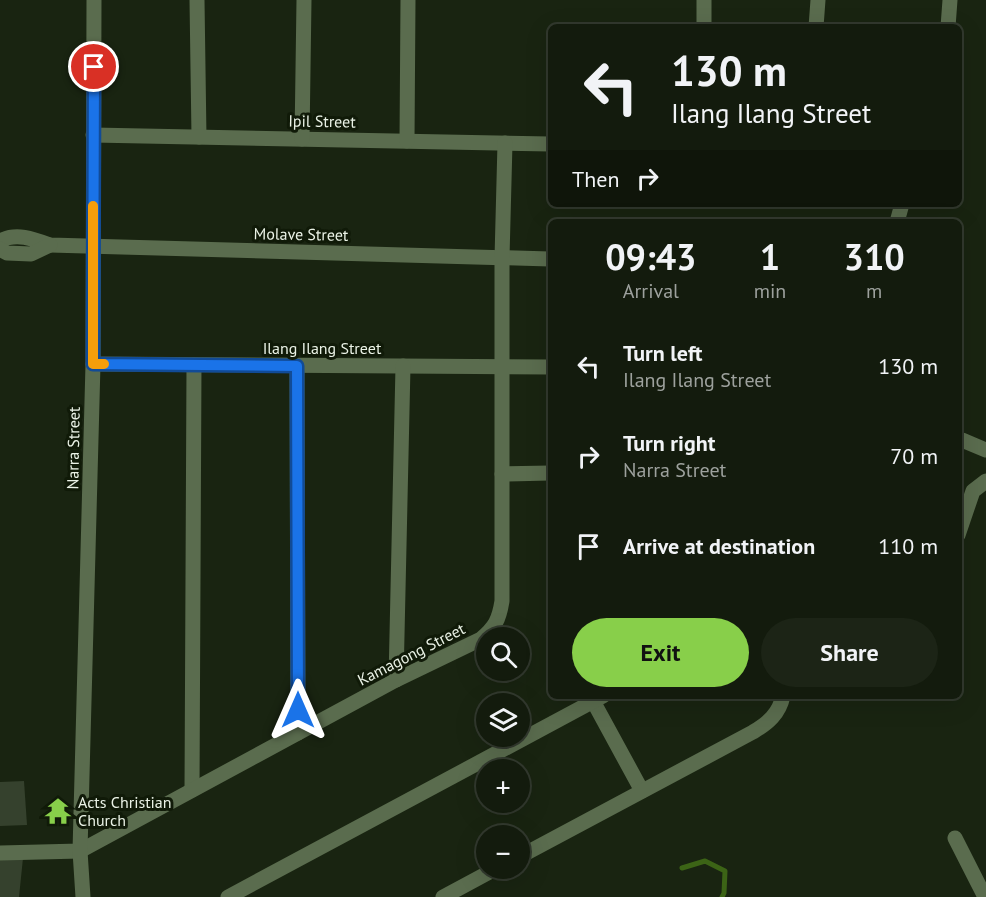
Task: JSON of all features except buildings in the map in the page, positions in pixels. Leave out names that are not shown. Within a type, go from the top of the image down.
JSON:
[{"type":"street","name":"Narra Street","points":[[82,897],[80,851],[93,364],[94,0]]},
{"type":"street","points":[[197,0],[199,137]]},
{"type":"street","points":[[302,139],[304,0]]},
{"type":"street","points":[[406,141],[408,0]]},
{"type":"street","points":[[704,0],[704,24]]},
{"type":"street","points":[[816,24],[818,0]]},
{"type":"street","points":[[948,24],[950,0]]},
{"type":"street","name":"Ipil Street","points":[[93,135],[548,144]]},
{"type":"street","name":"Kamagong Street","points":[[0,853],[80,851],[396,680],[480,639],[497,623],[502,601],[502,258],[505,143]]},
{"type":"street","name":"Molave Street","points":[[0,241],[7,237],[32,237],[50,246]]},
{"type":"street","name":"Molave Street","points":[[0,249],[7,253],[31,254],[50,246],[548,259]]},
{"type":"street","name":"Ilang Ilang Street","points":[[93,364],[548,367]]},
{"type":"street","points":[[192,790],[194,365]]},
{"type":"street","points":[[297,366],[298,733]]},
{"type":"street","points":[[396,680],[403,366]]},
{"type":"street","points":[[962,440],[986,450]]},
{"type":"street","points":[[502,474],[548,473]]},
{"type":"street","points":[[962,523],[973,491],[986,481]]},
{"type":"street","points":[[228,897],[598,699],[642,791]]},
{"type":"street","points":[[530,851],[763,726],[778,711],[782,699]]},
{"type":"street","points":[[955,838],[985,897]]},
{"type":"street","points":[[443,897],[477,879]]},
{"type":"waterway","points":[[682,868],[705,861],[725,871],[722,897]]},
{"type":"slow traffic","points":[[93,206],[93,364],[104,364]]},
{"type":"place","name":"Acts Christian Church","points":[[58,811]]},
{"type":"route","points":[[94,67],[93,364],[297,366],[298,710]]}]
